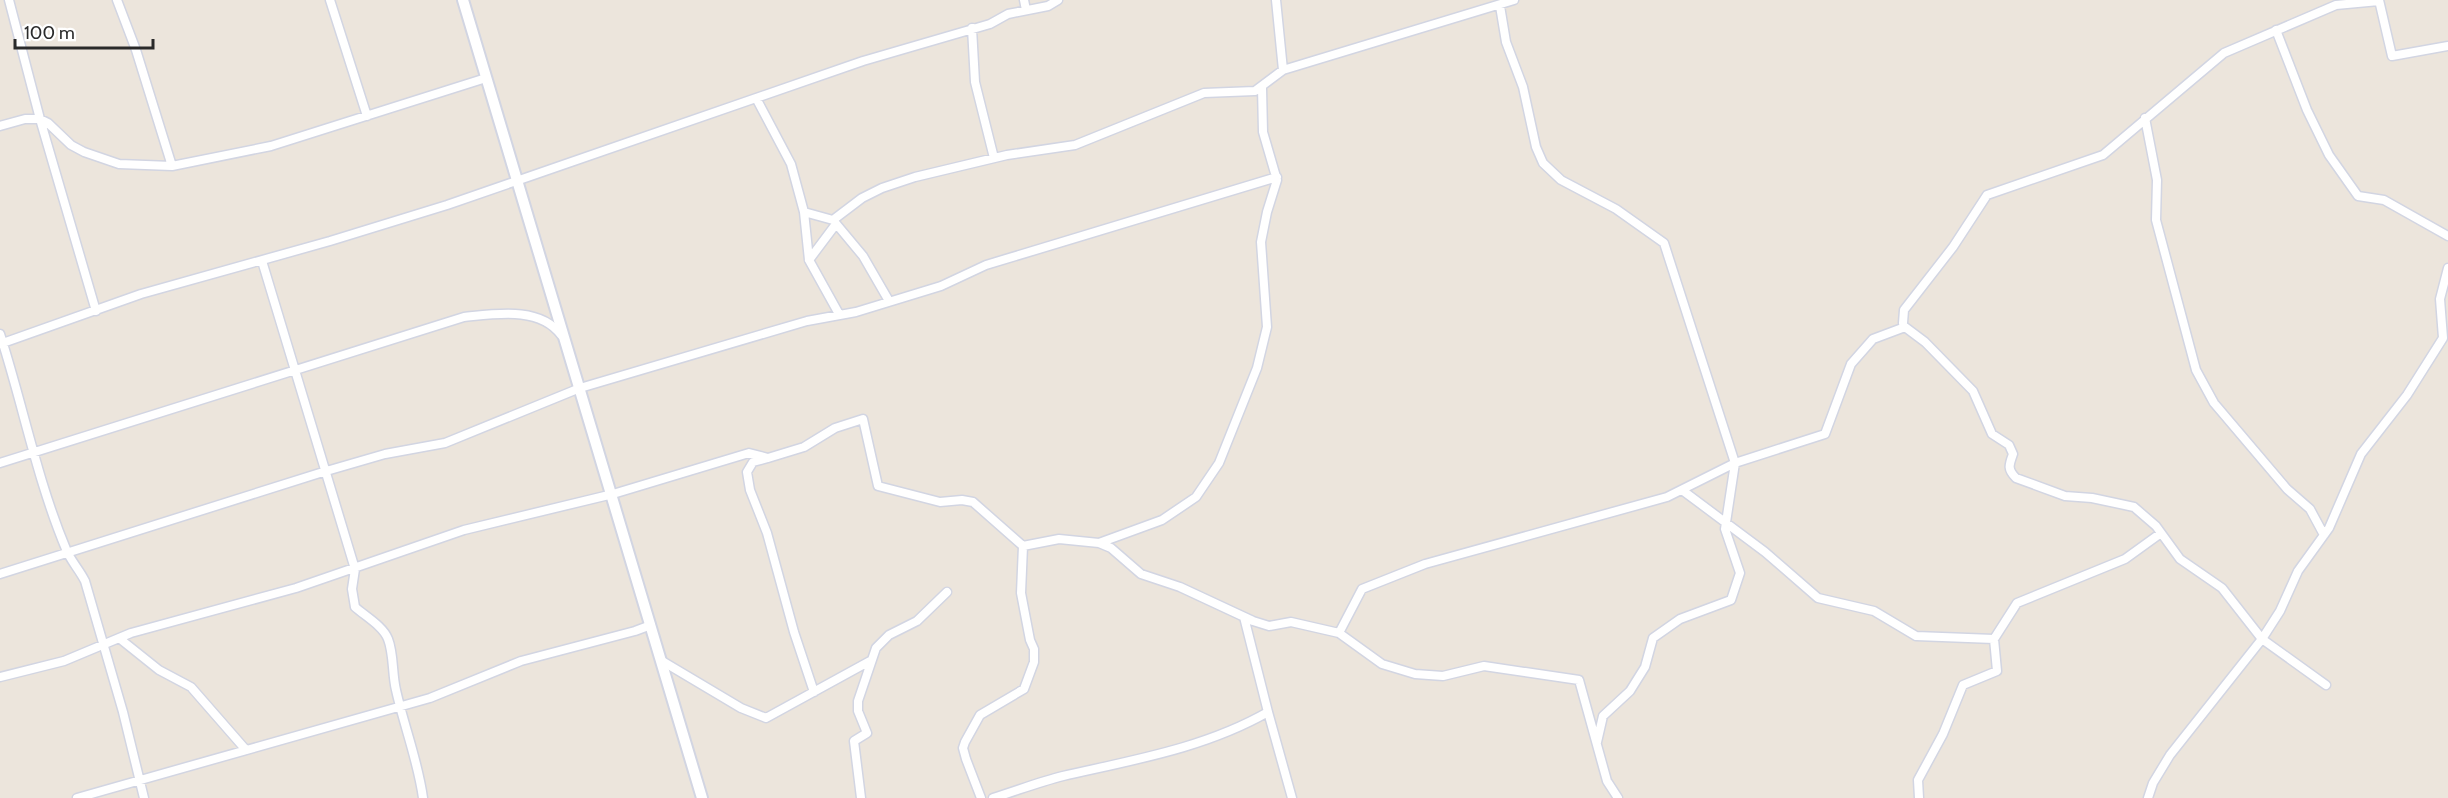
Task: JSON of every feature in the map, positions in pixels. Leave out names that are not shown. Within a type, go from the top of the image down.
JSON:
[{"type":"street","points":[[9,0],[40,119],[96,311]]},
{"type":"street","points":[[117,0],[136,50],[171,166]]},
{"type":"street","points":[[330,0],[367,116]]},
{"type":"street","points":[[463,0],[613,494],[702,798]]},
{"type":"street","points":[[1024,0],[1026,10]]},
{"type":"street","points":[[2,344],[141,294],[262,261],[517,182],[908,46],[1026,10],[1048,6],[1058,0]]},
{"type":"street","points":[[1276,0],[1283,70]]},
{"type":"street","points":[[809,260],[834,222],[882,188],[915,177],[994,158],[1075,145],[1108,129],[1204,93],[1249,92],[1262,88],[1283,70],[1514,0]]},
{"type":"street","points":[[1903,323],[1904,310],[1953,247],[1987,195],[2103,155],[2224,53],[2336,5],[2379,0],[2392,56],[2448,46]]},
{"type":"street","points":[[1500,6],[1506,42],[1523,87],[1536,147],[1543,164],[1561,180],[1616,209],[1664,243],[1735,463],[1725,529],[1740,573],[1731,600],[1680,619],[1653,638],[1645,667],[1630,691],[1603,716],[1596,743]]},
{"type":"street","points":[[972,28],[975,82],[994,158]]},
{"type":"street","points":[[2276,30],[2328,155],[2358,196],[2384,200],[2448,236]]},
{"type":"street","points":[[0,126],[25,119],[40,119],[71,145],[84,152],[119,164],[171,166],[271,146],[486,78]]},
{"type":"street","points":[[1099,543],[1162,520],[1196,497],[1219,463],[1257,368],[1267,327],[1261,242],[1276,177],[1263,132],[1262,88]]},
{"type":"street","points":[[756,98],[790,164],[804,212],[809,260],[839,314]]},
{"type":"street","points":[[2145,118],[2157,180],[2156,220],[2196,370],[2214,403],[2287,489],[2310,509],[2324,535]]},
{"type":"street","points":[[0,574],[323,471],[385,453],[445,443],[580,388],[807,321],[941,286],[986,265],[1276,177]]},
{"type":"street","points":[[804,212],[834,222],[863,256],[890,301]]},
{"type":"street","points":[[262,261],[323,471],[355,569],[352,588],[355,607],[381,629],[388,639],[400,707],[419,773],[423,798]]},
{"type":"street","points":[[2148,798],[2153,783],[2170,755],[2262,639],[2280,611],[2298,571],[2324,535],[2361,454],[2407,395],[2442,338],[2440,298],[2448,268]]},
{"type":"street","points":[[0,463],[464,318],[498,313],[521,314],[555,326],[566,340]]},
{"type":"street","points":[[1339,633],[1362,589],[1425,564],[1667,497],[1735,463],[1824,434],[1851,364],[1873,339],[1905,327],[1925,342],[1973,391],[1992,434],[2009,445],[2013,454],[2008,466],[2016,478],[2065,496],[2092,498],[2134,507],[2156,526],[2180,559],[2222,588],[2262,639],[2326,686]]},
{"type":"street","points":[[0,334],[33,453],[67,552],[77,564],[84,580],[104,644],[144,798]]},
{"type":"street","points":[[814,692],[794,632],[767,533],[750,490],[747,472],[753,462],[804,447],[834,428],[863,419],[878,486],[940,502],[962,500],[973,502],[1023,546]]},
{"type":"street","points":[[0,677],[64,660],[118,638],[266,597],[355,569],[464,530],[613,494],[749,453],[768,458]]},
{"type":"street","points":[[1682,490],[1726,522],[1818,598],[1874,611],[1917,636],[1994,639]]},
{"type":"street","points":[[1919,798],[1918,780],[1943,734],[1963,685],[1997,671],[1994,639],[2017,603],[2125,560],[2161,533]]},
{"type":"street","points":[[1023,546],[1059,539],[1099,543],[1111,548],[1141,573],[1180,587],[1244,616],[1269,626],[1291,622],[1339,633],[1382,664],[1415,674],[1443,676],[1484,666],[1579,680],[1607,781],[1618,798]]},
{"type":"street","points":[[981,798],[966,759],[963,748],[965,742],[980,715],[1024,689],[1034,662],[1034,649],[1030,640],[1021,593],[1023,546]]},
{"type":"street","points":[[861,798],[854,741],[867,733],[858,711],[858,701],[870,662],[882,641],[917,621],[947,592]]},
{"type":"street","points":[[1244,616],[1292,798]]},
{"type":"street","points":[[78,798],[430,699],[521,661],[635,632],[651,625]]},
{"type":"street","points":[[118,638],[159,670],[192,687],[246,750]]},
{"type":"street","points":[[662,661],[766,718],[870,662]]},
{"type":"street","points":[[993,798],[1061,777],[1160,755],[1225,733],[1268,712]]}]
